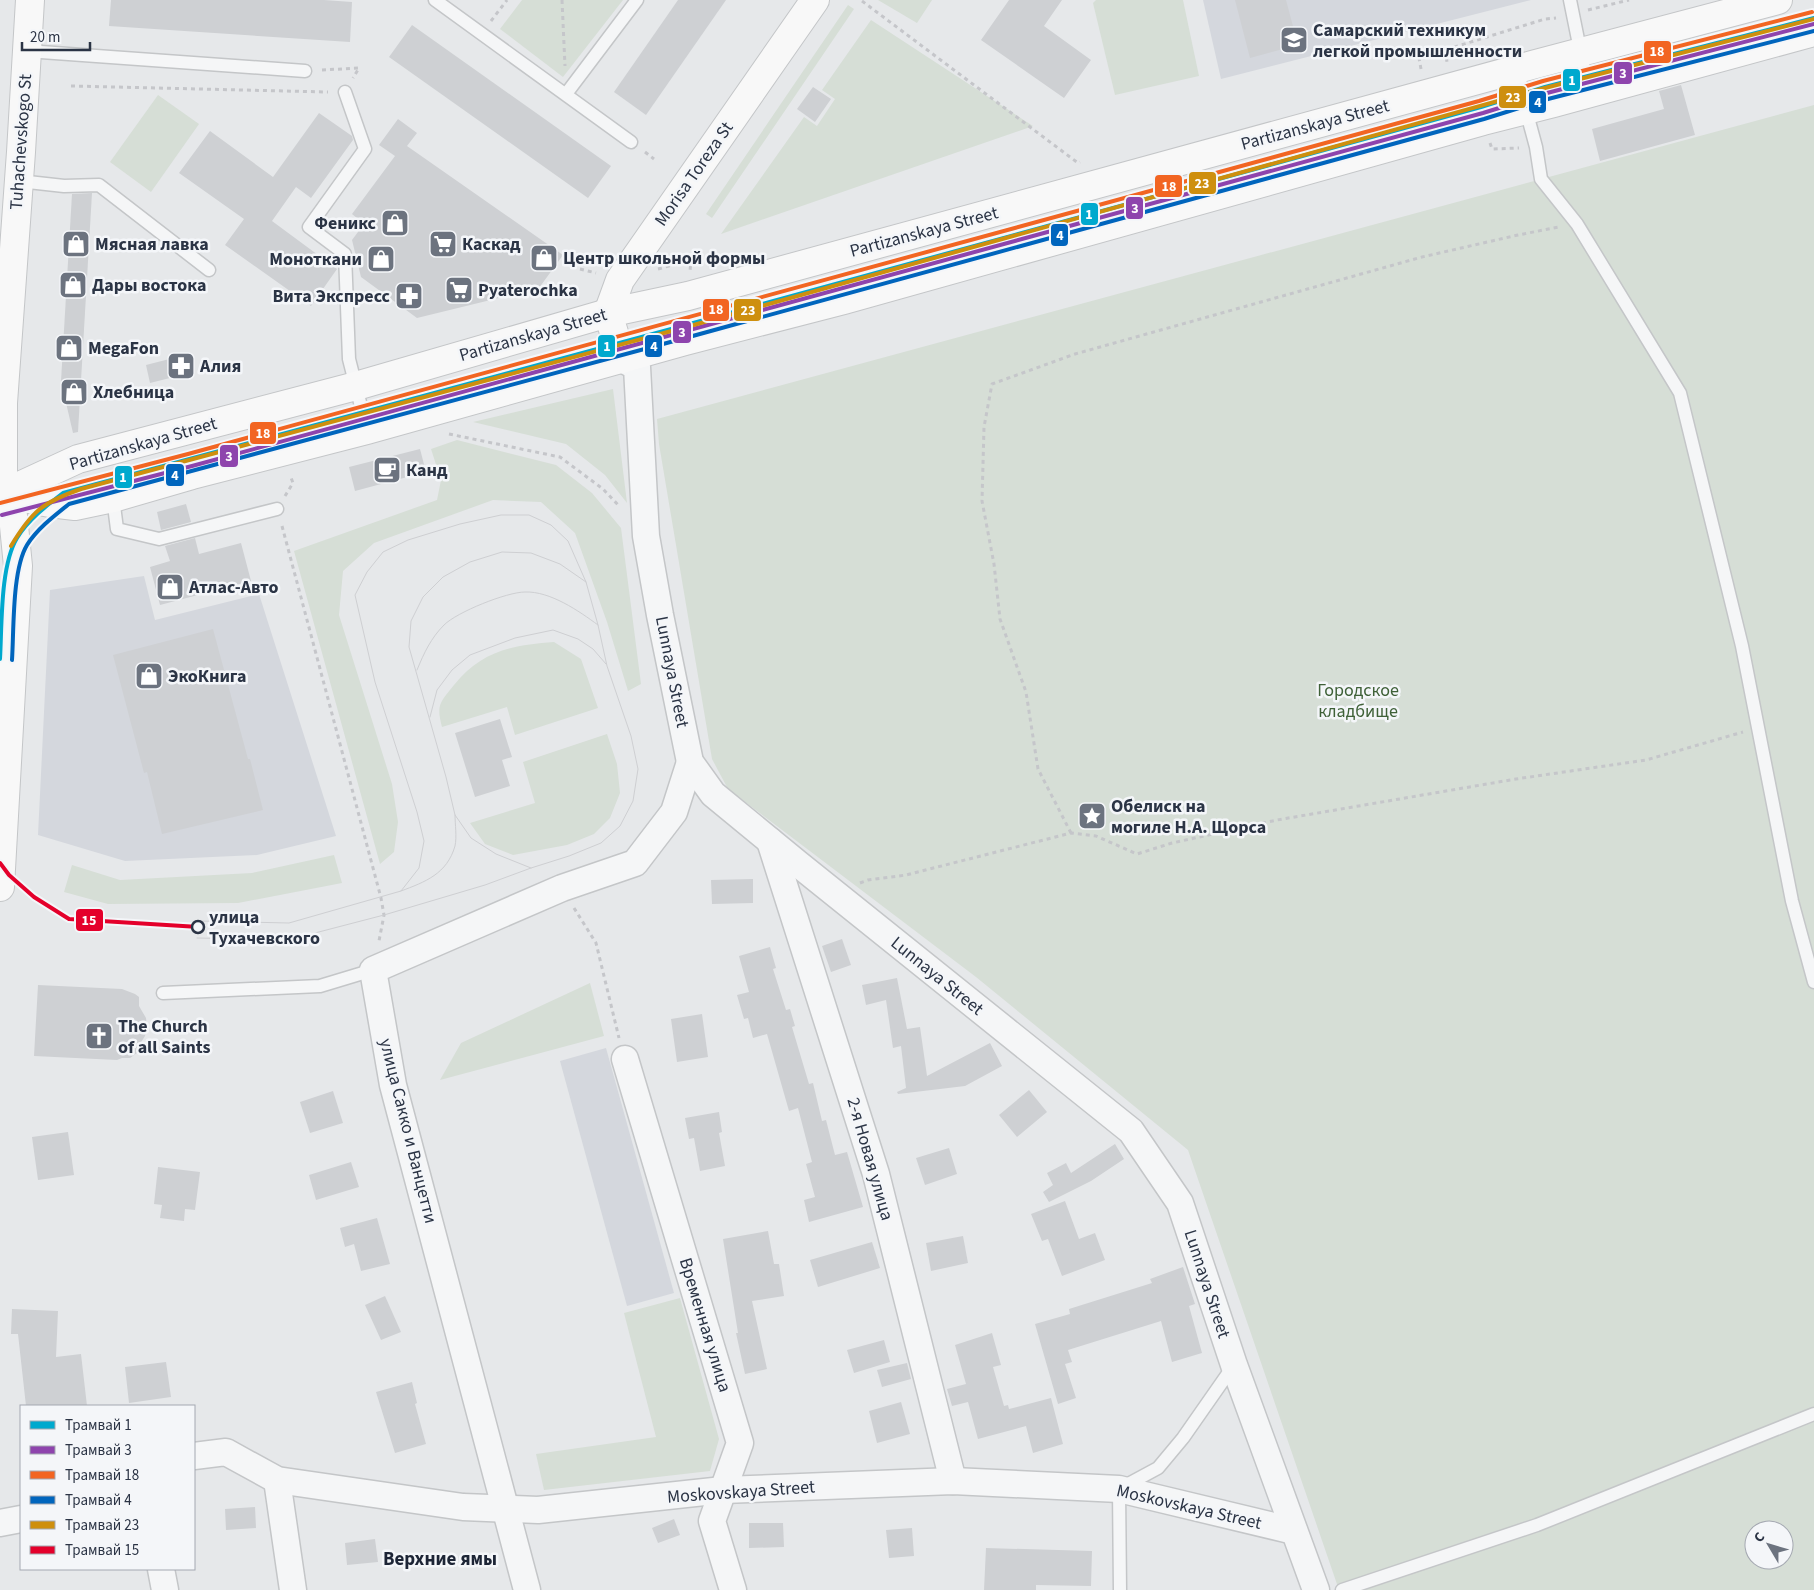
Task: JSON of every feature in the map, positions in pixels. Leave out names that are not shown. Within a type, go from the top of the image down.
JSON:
[{"type":"street","name":"Tuhachevskogo St","points":[[0,887],[18,566],[12,506],[1,496],[5,301],[19,182],[30,0]]},
{"type":"street","name":"Morisa Toreza St","points":[[608,312],[620,280],[815,0]]},
{"type":"street","name":"Partizanskaya Street","points":[[1,496],[78,460],[356,386],[608,312],[688,296],[1518,69],[1778,0]]},
{"type":"street","points":[[1,496],[75,506],[113,498],[192,475],[368,430],[622,359],[844,300],[1483,121],[1814,32]]},
{"type":"street","points":[[608,312],[622,359]]},
{"type":"street","name":"Lunnaya Street","points":[[622,359],[637,367],[646,536],[690,762],[713,794],[1131,1131],[1180,1203],[1234,1366],[1316,1590]]},
{"type":"street","points":[[373,970],[562,888],[635,862],[674,812],[690,762]]},
{"type":"street","name":"2-я Новая улица","points":[[770,841],[876,1174],[953,1481]]},
{"type":"street","name":"улица Сакко и Ванцетти","points":[[373,970],[393,1086],[527,1590]]},
{"type":"street","name":"Временная улица","points":[[625,1059],[740,1443],[712,1521],[733,1590]]},
{"type":"street","name":"Moskovskaya Street","points":[[195,1456],[226,1452],[277,1480],[463,1507],[538,1510],[723,1490],[953,1481],[1119,1489],[1294,1531]]},
{"type":"street","points":[[277,1480],[293,1590]]},
{"type":"street","points":[[0,1523],[20,1519]]},
{"type":"street","points":[[162,1570],[165,1590]]},
{"type":"lane","points":[[435,0],[631,142]]},
{"type":"lane","points":[[566,94],[638,0]]},
{"type":"lane","points":[[1570,0],[1589,94]]},
{"type":"lane","points":[[27,51],[305,71]]},
{"type":"lane","points":[[1518,69],[1536,147],[1541,179],[1577,224],[1680,393],[1742,646],[1792,901],[1814,982]]},
{"type":"lane","points":[[345,92],[365,149],[309,227],[346,254],[350,359],[368,430]]},
{"type":"lane","points":[[19,182],[64,186],[99,185],[210,270]]},
{"type":"lane","points":[[113,498],[117,529],[159,539],[277,508]]},
{"type":"lane","points":[[163,993],[320,986],[373,970]]},
{"type":"lane","points":[[1120,1590],[1119,1489],[1158,1468],[1183,1438],[1234,1366]]},
{"type":"lane","points":[[1342,1590],[1537,1524],[1814,1414]]},
{"type":"path","points":[[481,33],[507,0]]},
{"type":"path","points":[[562,0],[566,94]]},
{"type":"path","points":[[1422,75],[1419,58],[1545,20],[1629,0]]},
{"type":"path","points":[[862,1],[1078,162],[1088,160]]},
{"type":"path","points":[[1445,50],[1448,68]]},
{"type":"path","points":[[1487,136],[1492,150],[1536,147]]},
{"type":"path","points":[[1071,833],[1038,769],[1026,692],[1000,619],[994,564],[982,501],[984,427],[992,384],[1075,354],[1403,262],[1518,235],[1577,224]]},
{"type":"path","points":[[441,432],[560,457],[603,489],[622,509]]},
{"type":"path","points":[[288,467],[293,483],[277,508],[384,915],[373,970]]},
{"type":"path","points":[[836,894],[868,880],[906,875],[1071,833],[1096,836],[1137,854],[1172,843],[1277,820],[1516,779],[1646,760],[1758,727]]},
{"type":"path","points":[[562,888],[596,943],[625,1059]]},
{"type":"shaded area","name":"Самарский техникум легкой промышленности","points":[[1203,0],[1531,0],[1221,79]]},
{"type":"shaded area","points":[[144,576],[155,620],[259,594],[336,836],[257,855],[125,861],[38,835],[50,590]]},
{"type":"shaded area","points":[[606,1048],[674,1293],[627,1306],[560,1061]]},
{"type":"green space","points":[[522,0],[623,0],[563,77],[500,29]]},
{"type":"green space","points":[[878,0],[932,0],[917,23]]},
{"type":"green space","points":[[1096,0],[1183,0],[1199,76],[1115,95],[1093,3]]},
{"type":"green space","points":[[848,5],[854,9],[712,218],[706,214]]},
{"type":"green space","points":[[871,20],[1033,126],[721,234],[804,117],[817,126],[835,99],[822,90]]},
{"type":"green space","points":[[158,95],[199,124],[151,192],[110,162]]},
{"type":"green space","name":"Городское кладбище","points":[[1814,105],[1814,1590],[1339,1590],[1188,1150],[976,977],[728,789],[712,759],[659,444],[657,419]]},
{"type":"green space","points":[[613,389],[627,503],[605,475],[566,444],[473,422]]},
{"type":"green space","points":[[457,440],[556,465],[592,493],[621,528],[641,684],[628,691],[607,622],[575,533],[541,502],[493,500],[374,543],[343,571],[339,615],[392,784],[398,822],[394,852],[380,864],[294,551],[437,500],[441,480],[431,449]]},
{"type":"green space","points":[[554,642],[581,659],[598,708],[515,735],[507,707],[442,727],[439,708],[442,700],[475,664],[486,657],[511,648]]},
{"type":"green space","points":[[607,734],[617,764],[620,793],[610,818],[594,834],[567,845],[513,855],[485,844],[470,823],[535,803],[523,762]]},
{"type":"green space","points":[[334,855],[342,883],[238,903],[108,904],[64,892],[72,865],[120,880],[252,873]]},
{"type":"green space","points":[[590,983],[604,1036],[440,1080],[461,1043]]},
{"type":"green space","points":[[680,1298],[719,1439],[710,1471],[544,1490],[536,1454],[656,1437],[624,1313]]},
{"type":"building","points":[[111,0],[324,0],[352,2],[350,42],[109,26]]},
{"type":"building","points":[[678,0],[726,0],[646,115],[614,92]]},
{"type":"building","points":[[1009,0],[1062,0],[1044,26],[1091,60],[1064,98],[981,40]]},
{"type":"building","points":[[1235,0],[1286,0],[1298,45],[1250,58]]},
{"type":"building","points":[[412,25],[611,166],[588,198],[389,57]]},
{"type":"building","points":[[1681,85],[1695,135],[1600,161],[1592,129],[1664,109],[1659,91]]},
{"type":"building","points":[[813,87],[831,99],[815,122],[797,109]]},
{"type":"building","points":[[319,113],[352,136],[353,140],[311,198],[296,187],[272,221],[337,269],[311,306],[225,245],[244,219],[179,173],[210,131],[273,177]]},
{"type":"building","points":[[398,119],[417,133],[407,146],[563,255],[539,288],[417,318],[361,277],[352,240],[364,224],[352,214],[395,156],[379,145]]},
{"type":"building","points":[[92,193],[78,432],[73,433],[61,381],[72,194]]},
{"type":"building","points":[[189,354],[194,372],[150,383],[146,365]]},
{"type":"building","name":"Канд","points":[[420,449],[426,472],[355,491],[349,467]]},
{"type":"building","points":[[186,504],[191,522],[161,530],[157,512]]},
{"type":"building","points":[[195,538],[199,554],[241,543],[251,581],[160,605],[150,567],[170,561],[165,546]]},
{"type":"building","points":[[213,629],[263,810],[162,834],[147,772],[144,773],[113,655]]},
{"type":"building","points":[[500,719],[512,757],[502,760],[510,786],[475,797],[455,733]]},
{"type":"building","points":[[753,879],[753,903],[712,904],[711,880]]},
{"type":"building","points":[[842,939],[851,965],[831,972],[822,946]]},
{"type":"building","points":[[770,947],[776,968],[773,969],[786,1010],[790,1009],[795,1026],[792,1027],[809,1084],[813,1083],[822,1121],[826,1120],[835,1155],[847,1152],[863,1207],[809,1222],[804,1200],[815,1197],[806,1164],[812,1162],[798,1108],[789,1111],[767,1034],[753,1038],[748,1018],[744,1019],[737,995],[749,992],[739,956]]},
{"type":"building","points":[[897,978],[907,1029],[920,1027],[927,1076],[990,1043],[1002,1066],[965,1086],[898,1094],[897,1092],[906,1088],[901,1046],[893,1048],[886,1000],[866,1005],[862,985]]},
{"type":"building","points":[[38,985],[122,989],[135,994],[139,997],[139,1006],[146,1018],[147,1027],[137,1053],[130,1058],[117,1060],[34,1056]]},
{"type":"building","points":[[702,1014],[708,1057],[677,1062],[671,1019]]},
{"type":"building","points":[[1029,1090],[1047,1112],[1017,1137],[999,1115]]},
{"type":"building","points":[[333,1091],[343,1123],[310,1133],[300,1102]]},
{"type":"building","points":[[719,1112],[722,1132],[719,1133],[725,1166],[700,1171],[694,1138],[689,1139],[685,1118]]},
{"type":"building","points":[[68,1132],[74,1175],[38,1180],[32,1137]]},
{"type":"building","points":[[1115,1144],[1124,1159],[1091,1181],[1049,1202],[1043,1192],[1053,1185],[1047,1173],[1066,1163],[1071,1173]]},
{"type":"building","points":[[949,1148],[957,1174],[925,1185],[916,1158]]},
{"type":"building","points":[[351,1162],[359,1187],[316,1200],[309,1175]]},
{"type":"building","points":[[158,1167],[200,1172],[195,1210],[185,1209],[184,1221],[160,1218],[162,1205],[154,1204]]},
{"type":"building","points":[[1065,1201],[1079,1239],[1095,1233],[1105,1260],[1062,1276],[1048,1239],[1042,1241],[1031,1214]]},
{"type":"building","points":[[377,1218],[390,1264],[361,1271],[354,1244],[345,1247],[340,1228]]},
{"type":"building","points":[[768,1231],[774,1264],[779,1264],[784,1296],[752,1301],[767,1369],[745,1374],[736,1333],[738,1333],[723,1239]]},
{"type":"building","points":[[963,1236],[968,1263],[931,1271],[926,1243]]},
{"type":"building","points":[[872,1242],[880,1268],[818,1287],[810,1260]]},
{"type":"building","points":[[1183,1267],[1195,1304],[1189,1306],[1202,1353],[1172,1362],[1161,1321],[1068,1350],[1072,1362],[1065,1364],[1076,1398],[1058,1404],[1035,1324],[1070,1314],[1069,1309],[1152,1283],[1150,1279]]},
{"type":"building","points":[[385,1296],[401,1332],[381,1340],[365,1305]]},
{"type":"building","points":[[12,1309],[58,1311],[56,1357],[81,1354],[87,1405],[26,1405],[18,1334],[11,1334]]},
{"type":"building","points":[[992,1333],[1001,1365],[993,1367],[1004,1406],[1008,1405],[1009,1409],[1051,1398],[1063,1444],[1033,1453],[1026,1426],[978,1439],[968,1402],[952,1406],[947,1389],[966,1384],[955,1345]]},
{"type":"building","points":[[884,1340],[890,1362],[854,1373],[847,1350]]},
{"type":"building","points":[[166,1362],[171,1397],[129,1403],[125,1367]]},
{"type":"building","points":[[907,1363],[911,1379],[882,1387],[877,1370]]},
{"type":"building","points":[[412,1382],[417,1403],[415,1404],[426,1444],[395,1453],[376,1392]]},
{"type":"building","points":[[901,1402],[910,1434],[877,1443],[869,1411]]},
{"type":"building","points":[[255,1507],[256,1528],[226,1530],[225,1509]]},
{"type":"building","points":[[674,1519],[680,1535],[658,1543],[652,1528]]},
{"type":"building","points":[[749,1523],[783,1523],[784,1547],[749,1548]]},
{"type":"building","points":[[912,1528],[914,1556],[889,1558],[886,1530]]},
{"type":"building","points":[[375,1539],[378,1562],[347,1565],[345,1543]]},
{"type":"building","points":[[986,1548],[1092,1551],[1091,1586],[1036,1585],[1036,1590],[984,1590]]},
{"type":"tram line","name":"18","points":[[0,503],[188,454],[1479,101],[1543,81],[1812,12]]},
{"type":"tram line","name":"1","points":[[0,659],[3,597],[7,564],[11,550],[26,525],[63,493],[686,325],[1481,107],[1545,87],[1814,18]]},
{"type":"tram line","name":"23","points":[[11,546],[25,524],[40,509],[57,498],[81,489],[690,326],[1541,89],[1814,19]]},
{"type":"tram line","name":"3","points":[[2,515],[192,466],[1483,113],[1547,93],[1814,24]]},
{"type":"tram line","name":"4","points":[[12,660],[16,584],[22,556],[27,545],[36,534],[69,504],[689,337],[1484,119],[1548,99],[1814,31]]},
{"type":"tram line","points":[[197,938],[288,940],[384,915],[485,885],[569,856],[601,843],[620,826],[633,801],[638,769],[631,736],[607,666],[586,582],[568,541],[551,525],[529,515],[501,515],[460,524],[408,540],[383,552],[367,572],[355,595],[375,682],[417,812],[424,841],[419,868],[401,891],[289,923],[199,921]]},
{"type":"tram line","points":[[531,868],[496,854],[471,838],[455,815],[409,647],[411,621],[423,597],[443,577],[470,562],[502,552],[531,553],[560,564],[586,582]]},
{"type":"tram line","points":[[417,670],[428,646],[444,625],[460,614],[507,595],[525,592],[554,598],[598,625]]},
{"type":"tram line","points":[[430,717],[437,690],[452,670],[470,655],[515,638],[553,630],[578,639],[593,649],[606,664]]},
{"type":"tram line","points":[[401,891],[434,876],[447,864],[455,846],[455,815]]},
{"type":"tram line","name":"15","points":[[0,863],[9,875],[34,897],[69,919],[199,927]]},
{"type":"place","name":"Самарский техникум легкой промышленности","points":[[1294,40]]},
{"type":"place","name":"Феникс","points":[[395,223]]},
{"type":"place","name":"Мясная лавка","points":[[76,244]]},
{"type":"place","name":"Каскад","points":[[443,244]]},
{"type":"place","name":"Центр школьной формы","points":[[544,258]]},
{"type":"place","name":"Моноткани","points":[[381,259]]},
{"type":"place","name":"Дары востока","points":[[73,285]]},
{"type":"place","name":"Pyaterochka","points":[[459,290]]},
{"type":"place","name":"Вита Экспресс","points":[[409,296]]},
{"type":"place","name":"MegaFon","points":[[69,348]]},
{"type":"place","name":"Алия","points":[[181,366]]},
{"type":"place","name":"Хлебница","points":[[74,392]]},
{"type":"place","name":"Канд","points":[[387,470]]},
{"type":"place","name":"Атлас-Авто","points":[[170,587]]},
{"type":"place","name":"ЭкоКнига","points":[[149,676]]},
{"type":"place","name":"Обелиск на могиле Н.А. Щорса","points":[[1092,816]]},
{"type":"place","name":"улица Тухачевского","points":[[198,927]]},
{"type":"place","name":"The Church of all Saints","points":[[99,1036]]},
{"type":"district","name":"Верхние ямы","points":[[440,1559]]}]
